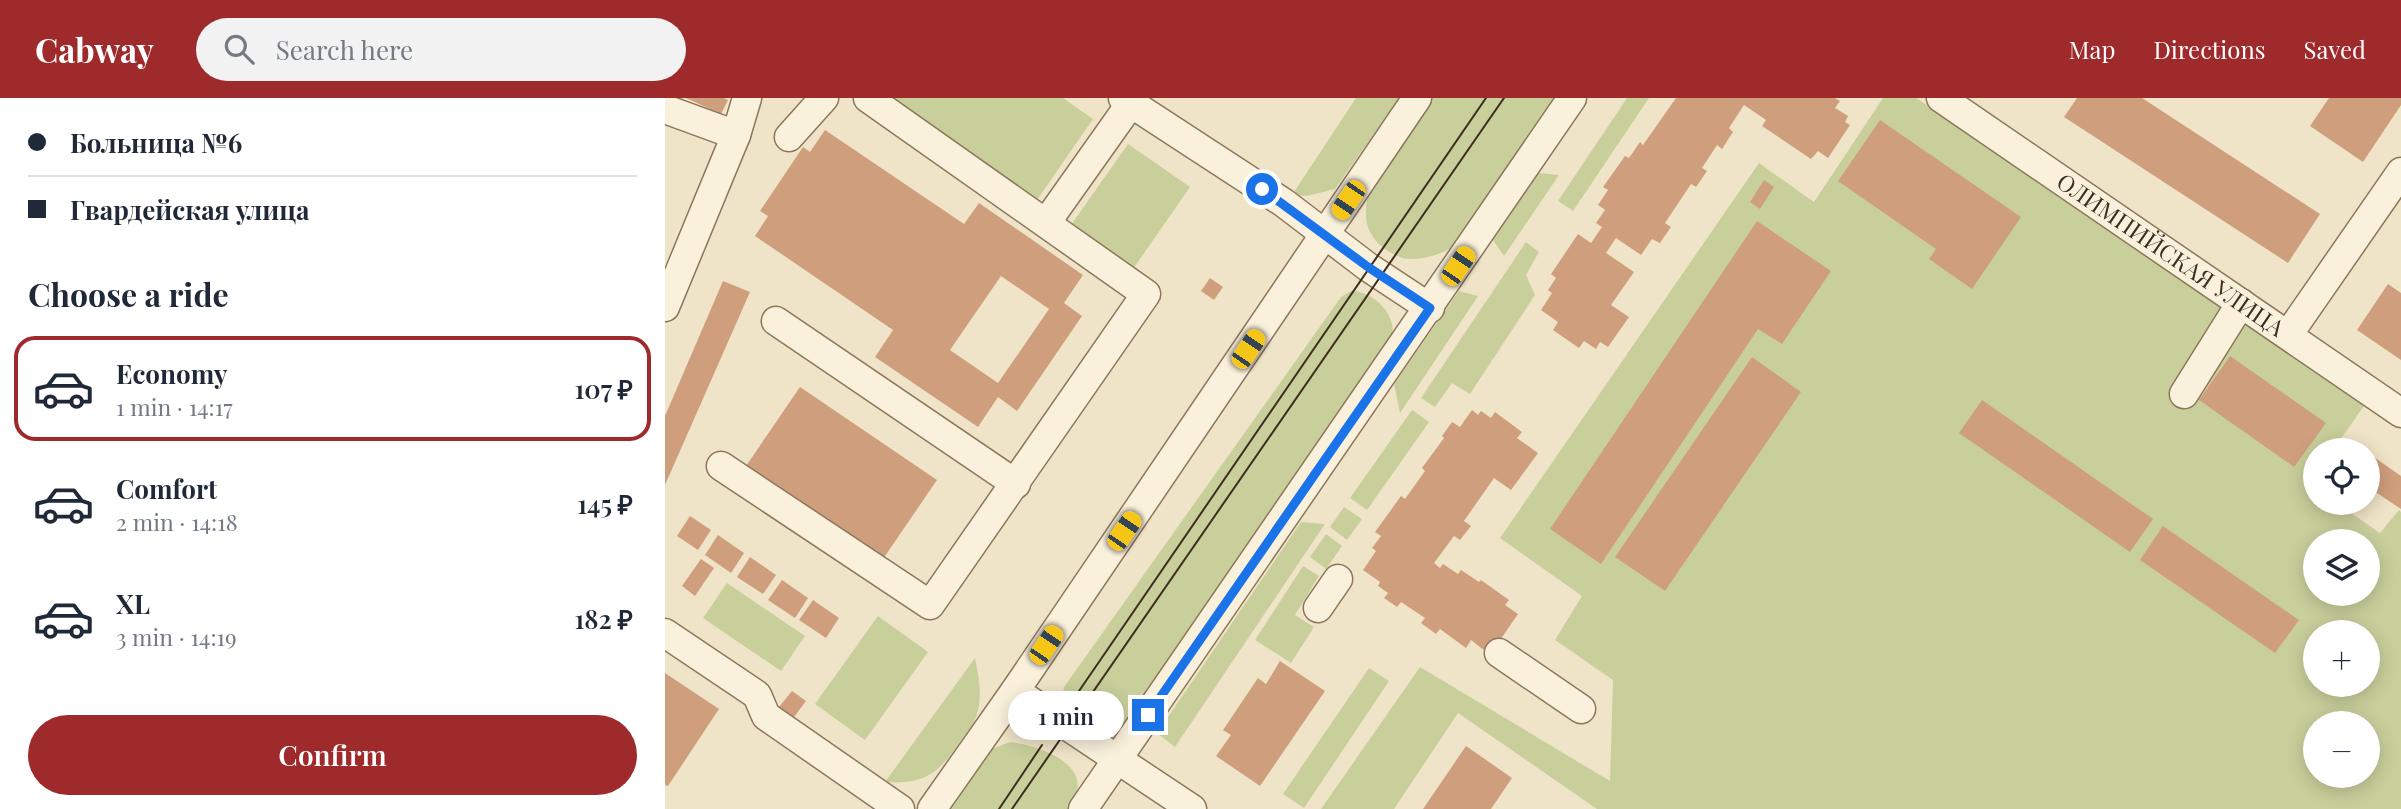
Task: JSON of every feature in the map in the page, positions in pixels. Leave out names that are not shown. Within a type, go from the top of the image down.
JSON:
[{"type":"street","points":[[665,307],[736,135],[747,98]]},
{"type":"street","points":[[789,137],[824,98]]},
{"type":"street","points":[[721,466],[930,605],[1146,295],[868,98]]},
{"type":"street","points":[[932,809],[1417,98]]},
{"type":"street","points":[[1083,809],[1572,98]]},
{"type":"street","name":"ОЛИМПИЙСКАЯ УЛИЦА","points":[[1941,98],[2401,413]]},
{"type":"street","points":[[1046,223],[1127,101],[1284,203],[1368,267],[1430,308]]},
{"type":"street","points":[[665,108],[736,135]]},
{"type":"street","points":[[2288,335],[2401,172]]},
{"type":"street","points":[[2184,394],[2241,303]]},
{"type":"street","points":[[776,321],[1016,484]]},
{"type":"street","points":[[1318,608],[1338,579]]},
{"type":"street","points":[[665,633],[757,695],[766,716],[900,809]]},
{"type":"street","points":[[1499,653],[1581,709]]},
{"type":"street","points":[[1015,691],[1192,809]]},
{"type":"green space","points":[[892,98],[1063,98],[1093,119],[1037,200]]},
{"type":"green space","points":[[1356,98],[1399,98],[1335,189],[1307,196],[1292,195]]},
{"type":"green space","points":[[1427,98],[1555,98],[1459,241],[1450,249],[1436,255],[1406,259],[1378,242],[1367,224],[1367,204],[1373,181],[1385,159]]},
{"type":"green space","points":[[1627,98],[1649,98],[1573,211],[1558,201]]},
{"type":"green space","points":[[1883,98],[1916,98],[2366,403],[2341,438],[2303,438],[2303,515],[2354,515],[2374,529],[2303,529],[2303,606],[2380,606],[2380,533],[2399,510],[2401,512],[2401,809],[1597,809],[1458,713],[1394,809],[1321,809],[1420,667],[1610,781],[1613,680],[1555,640],[1582,596],[1500,538],[1759,163],[1814,202]]},
{"type":"green space","points":[[1128,144],[1190,187],[1133,269],[1071,225]]},
{"type":"green space","points":[[1539,173],[1559,175],[1504,256],[1493,240]]},
{"type":"green space","points":[[1526,242],[1539,252],[1526,275],[1535,295],[1470,394],[1452,383],[1435,407],[1421,398]]},
{"type":"green space","points":[[1351,291],[1367,295],[1382,305],[1391,320],[1392,337],[1126,723],[1108,724],[1077,712],[1062,701],[1064,687],[1341,297]]},
{"type":"green space","points":[[1459,291],[1478,296],[1400,413],[1394,384]]},
{"type":"green space","points":[[1412,410],[1429,422],[1367,510],[1350,498]]},
{"type":"green space","points":[[1344,507],[1362,519],[1347,540],[1330,527]]},
{"type":"green space","points":[[1301,522],[1325,524],[1175,747],[1157,733]]},
{"type":"green space","points":[[1326,534],[1342,546],[1326,569],[1310,557]]},
{"type":"green space","points":[[1303,566],[1319,576],[1295,615],[1314,627],[1291,663],[1255,640]]},
{"type":"green space","points":[[727,583],[805,636],[781,671],[703,618]]},
{"type":"green space","points":[[878,616],[928,652],[865,740],[815,704]]},
{"type":"green space","points":[[975,658],[980,688],[978,710],[973,723],[953,751],[931,774],[911,781],[885,782]]},
{"type":"green space","points":[[1369,668],[1389,681],[1304,808],[1283,794]]},
{"type":"green space","points":[[1010,742],[1052,754],[1072,770],[1077,781],[1076,794],[1069,809],[948,809],[989,750]]},
{"type":"building","points":[[686,98],[724,98],[728,100],[721,114]]},
{"type":"building","points":[[1676,98],[1835,98],[1840,101],[1835,108],[1848,116],[1845,122],[1850,125],[1828,158],[1818,151],[1811,159],[1762,126],[1766,120],[1744,105],[1729,128],[1733,132],[1722,149],[1717,145],[1702,168],[1707,171],[1696,187],[1691,184],[1665,223],[1671,227],[1660,243],[1652,239],[1641,255],[1616,238],[1606,253],[1634,272],[1611,305],[1629,317],[1608,347],[1600,342],[1596,349],[1584,341],[1579,348],[1553,330],[1558,322],[1541,310],[1552,293],[1548,290],[1556,278],[1551,274],[1578,234],[1591,243],[1602,227],[1596,223],[1605,210],[1598,205],[1608,190],[1603,187],[1625,156],[1629,158],[1640,142],[1643,145]]},
{"type":"building","points":[[2077,98],[2142,98],[2320,214],[2288,263],[2064,117]]},
{"type":"building","points":[[2329,98],[2401,98],[2401,105],[2363,162],[2310,126]]},
{"type":"building","points":[[1880,120],[2021,217],[1972,289],[1929,259],[1936,249],[1838,181]]},
{"type":"building","points":[[825,130],[964,224],[979,203],[1083,275],[1064,303],[1082,316],[1017,411],[998,397],[978,427],[875,357],[893,330],[755,236],[768,216],[760,211],[803,147],[810,152]],"holes":[[[1001,276],[1049,309],[998,383],[950,350]]]},
{"type":"building","points":[[1764,180],[1774,187],[1760,209],[1750,202]]},
{"type":"building","points":[[1757,221],[1831,271],[1782,344],[1758,329],[1601,564],[1550,529]]},
{"type":"building","points":[[1210,278],[1223,287],[1214,300],[1201,291]]},
{"type":"building","points":[[723,281],[750,292],[665,485],[665,416]]},
{"type":"building","points":[[2388,284],[2401,293],[2401,360],[2357,330]]},
{"type":"building","points":[[2230,356],[2326,423],[2315,438],[2303,438],[2303,455],[2294,467],[2199,400]]},
{"type":"building","points":[[1752,357],[1801,392],[1665,591],[1615,557]]},
{"type":"building","points":[[800,387],[937,480],[883,559],[746,466]]},
{"type":"building","points":[[1982,400],[2153,519],[2130,552],[1959,433]]},
{"type":"building","points":[[1472,410],[1478,415],[1481,411],[1491,418],[1495,412],[1522,432],[1517,438],[1538,453],[1511,490],[1494,478],[1464,521],[1471,526],[1460,540],[1454,536],[1434,563],[1440,568],[1443,564],[1458,574],[1461,570],[1479,582],[1481,580],[1509,600],[1505,605],[1518,614],[1494,649],[1489,646],[1485,651],[1471,640],[1466,648],[1440,629],[1436,634],[1421,623],[1425,618],[1401,602],[1397,607],[1384,598],[1388,593],[1378,586],[1380,582],[1363,570],[1376,551],[1372,548],[1381,536],[1375,532],[1401,496],[1405,499],[1425,471],[1422,468],[1452,422],[1460,427]]},
{"type":"building","points":[[2380,461],[2401,476],[2401,509],[2380,495]]},
{"type":"building","points":[[690,516],[711,530],[698,550],[677,536]]},
{"type":"building","points":[[2163,526],[2299,620],[2275,653],[2140,560]]},
{"type":"building","points":[[718,535],[744,553],[731,573],[705,555]]},
{"type":"building","points":[[750,557],[776,575],[763,594],[737,577]]},
{"type":"building","points":[[701,559],[714,568],[695,596],[682,586]]},
{"type":"building","points":[[782,580],[808,598],[795,618],[768,600]]},
{"type":"building","points":[[813,600],[839,618],[826,638],[799,620]]},
{"type":"building","points":[[1280,661],[1325,691],[1260,786],[1216,756],[1231,735],[1223,730],[1258,678],[1266,684]]},
{"type":"building","points":[[665,673],[719,709],[668,786],[665,785]]},
{"type":"building","points":[[792,691],[806,701],[794,717],[779,707]]},
{"type":"building","points":[[1466,746],[1512,778],[1491,809],[1423,809]]},
{"type":"tram line","points":[[1066,710],[1486,98]]},
{"type":"tram line","points":[[1012,809],[1504,98]]},
{"type":"tram line","points":[[999,809],[1042,745]]},
{"type":"route","points":[[1148,715],[1430,308],[1368,267],[1262,189]]}]
